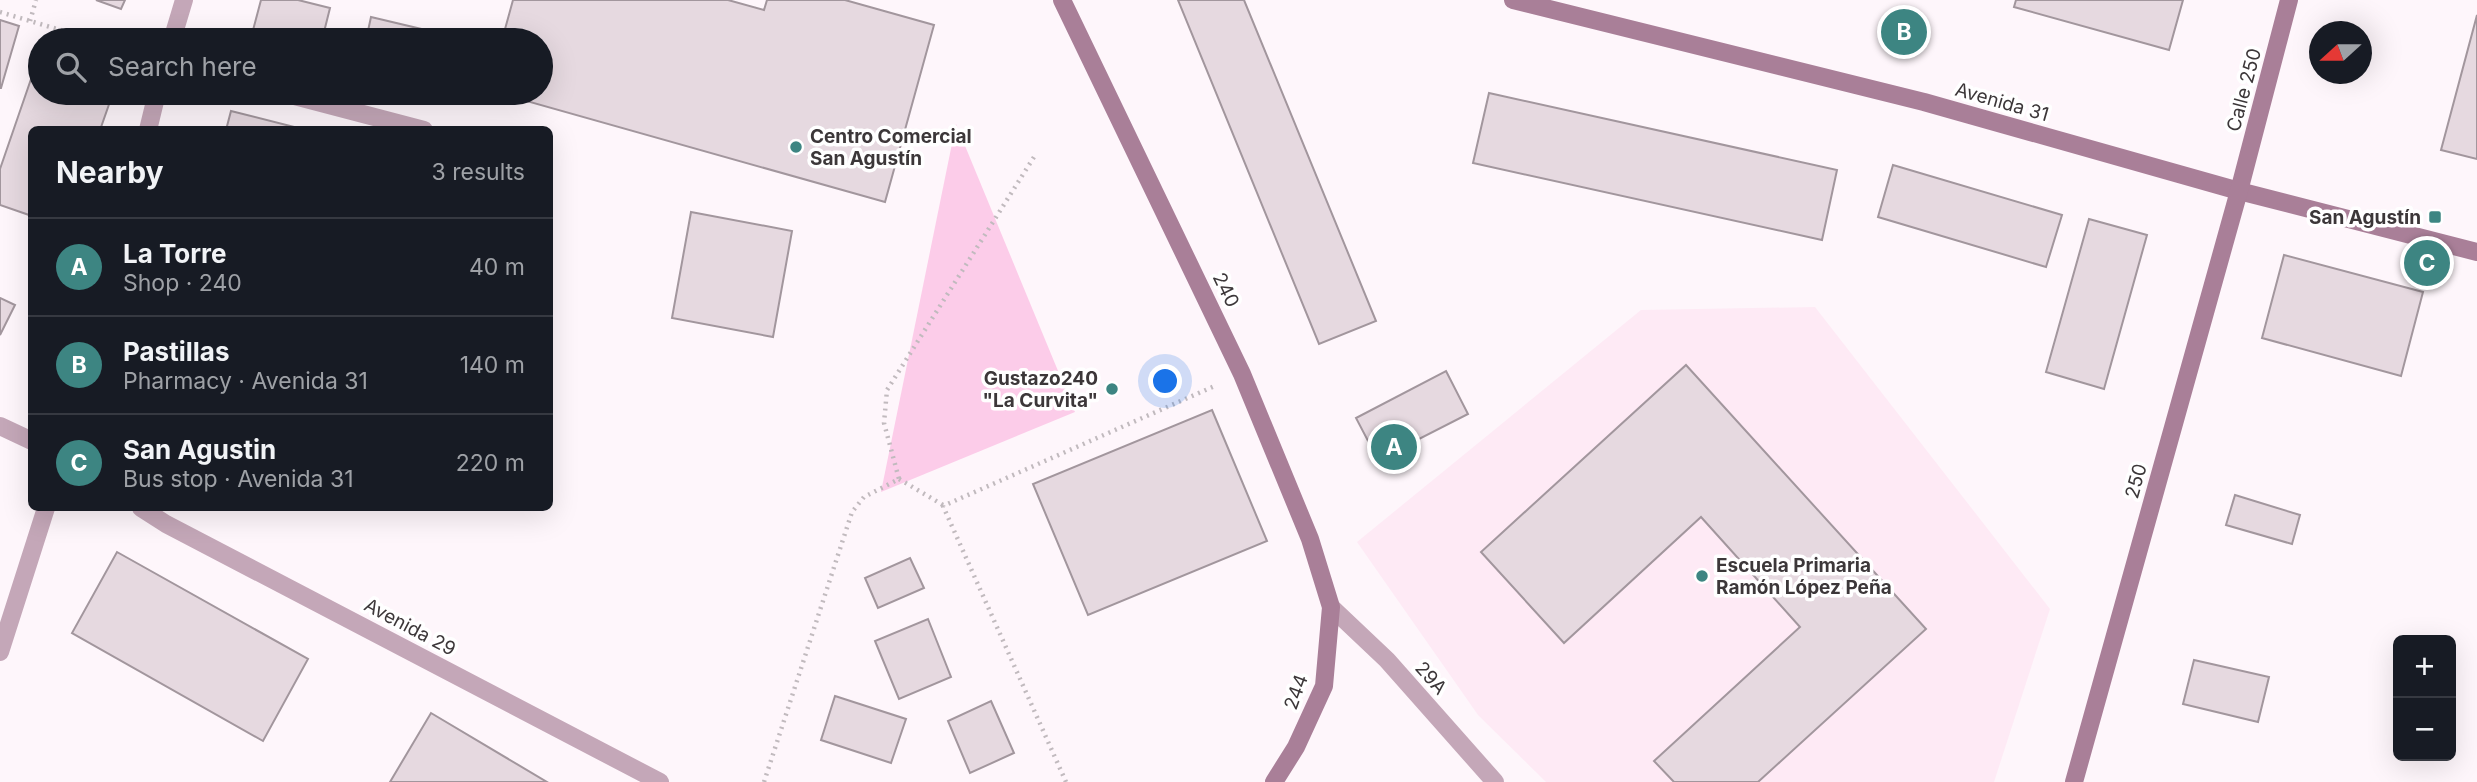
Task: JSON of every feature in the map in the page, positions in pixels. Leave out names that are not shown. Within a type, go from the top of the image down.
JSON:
[{"type":"street","points":[[176,28],[184,0]]},
{"type":"street","name":"240","points":[[1062,0],[1242,374],[1310,539],[1331,607]]},
{"type":"street","name":"Avenida 31","points":[[1513,0],[1924,102],[2239,191],[2477,252]]},
{"type":"street","name":"Calle 250","points":[[2239,191],[2289,0]]},
{"type":"street","points":[[149,126],[154,105]]},
{"type":"street","points":[[329,105],[409,126]]},
{"type":"street","name":"250","points":[[2074,782],[2239,191]]},
{"type":"street","points":[[0,426],[28,439]]},
{"type":"street","points":[[0,652],[45,511]]},
{"type":"street","name":"Avenida 29","points":[[146,511],[660,782]]},
{"type":"street","name":"244","points":[[1274,782],[1296,747],[1324,686],[1331,607]]},
{"type":"street","name":"29A","points":[[1331,607],[1387,660],[1495,782]]},
{"type":"path","points":[[30,21],[36,0]]},
{"type":"path","points":[[0,12],[54,28]]},
{"type":"path","points":[[1034,157],[887,390],[884,423],[898,479],[943,506],[1066,782]]},
{"type":"path","points":[[943,506],[1242,374]]},
{"type":"path","points":[[764,782],[852,512],[864,497],[898,479]]},
{"type":"shaded area","points":[[956,124],[1075,412],[881,492]]},
{"type":"shaded area","name":"Escuela Primaria Ramón López Peña","points":[[1815,307],[2050,609],[1994,782],[1546,782],[1478,715],[1357,542],[1641,310]]},
{"type":"building","points":[[96,0],[125,0],[121,9]]},
{"type":"building","points":[[261,0],[298,0],[330,8],[325,28],[254,28]]},
{"type":"building","name":"Centro Comercial San Agustín","points":[[513,0],[728,0],[764,10],[767,0],[845,0],[934,25],[885,202],[541,105],[553,105],[553,28],[505,28]]},
{"type":"building","points":[[1178,0],[1244,0],[1376,321],[1319,344]]},
{"type":"building","points":[[2016,0],[2183,0],[2169,50],[2014,7]]},
{"type":"building","points":[[2477,15],[2477,159],[2441,150]]},
{"type":"building","points":[[371,17],[417,28],[369,28]]},
{"type":"building","points":[[0,20],[19,26],[1,88],[0,88]]},
{"type":"building","points":[[28,88],[28,105],[109,105],[101,126],[28,126],[28,215],[0,205],[0,169]]},
{"type":"building","points":[[1489,93],[1837,170],[1822,240],[1473,163]]},
{"type":"building","points":[[231,111],[290,126],[227,126]]},
{"type":"building","points":[[1893,165],[2062,215],[2046,267],[1878,217]]},
{"type":"building","points":[[691,212],[792,231],[773,337],[672,318]]},
{"type":"building","points":[[2089,219],[2147,235],[2104,389],[2046,372]]},
{"type":"building","points":[[2284,255],[2423,292],[2401,376],[2262,338]]},
{"type":"building","points":[[0,298],[15,305],[0,335]]},
{"type":"building","points":[[1686,365],[1926,629],[1758,782],[1674,782],[1654,761],[1800,627],[1701,517],[1564,643],[1481,552]]},
{"type":"building","points":[[1446,371],[1468,414],[1378,460],[1356,418]]},
{"type":"building","points":[[1212,410],[1267,541],[1088,615],[1033,484]]},
{"type":"building","points":[[2235,495],[2300,515],[2292,544],[2226,525]]},
{"type":"building","points":[[117,552],[308,659],[263,741],[72,633]]},
{"type":"building","points":[[910,558],[924,588],[878,608],[865,578]]},
{"type":"building","points":[[928,619],[951,677],[899,699],[875,641]]},
{"type":"building","points":[[2194,660],[2269,677],[2258,722],[2183,704]]},
{"type":"building","points":[[835,696],[906,719],[891,763],[821,740]]},
{"type":"building","points":[[991,701],[1014,753],[970,773],[948,721]]},
{"type":"building","points":[[431,713],[547,782],[390,782]]},
{"type":"place","name":"Pastillas","points":[[1904,32]]},
{"type":"place","name":"Centro Comercial San Agustín","points":[[796,147]]},
{"type":"place","name":"San Agustín","points":[[2435,217]]},
{"type":"place","name":"San Agustin","points":[[2427,263]]},
{"type":"place","name":"Gustazo240 \"La Curvita\"","points":[[1112,389]]},
{"type":"place","name":"La Torre","points":[[1394,447]]},
{"type":"place","name":"Escuela Primaria Ramón López Peña","points":[[1702,576]]}]
